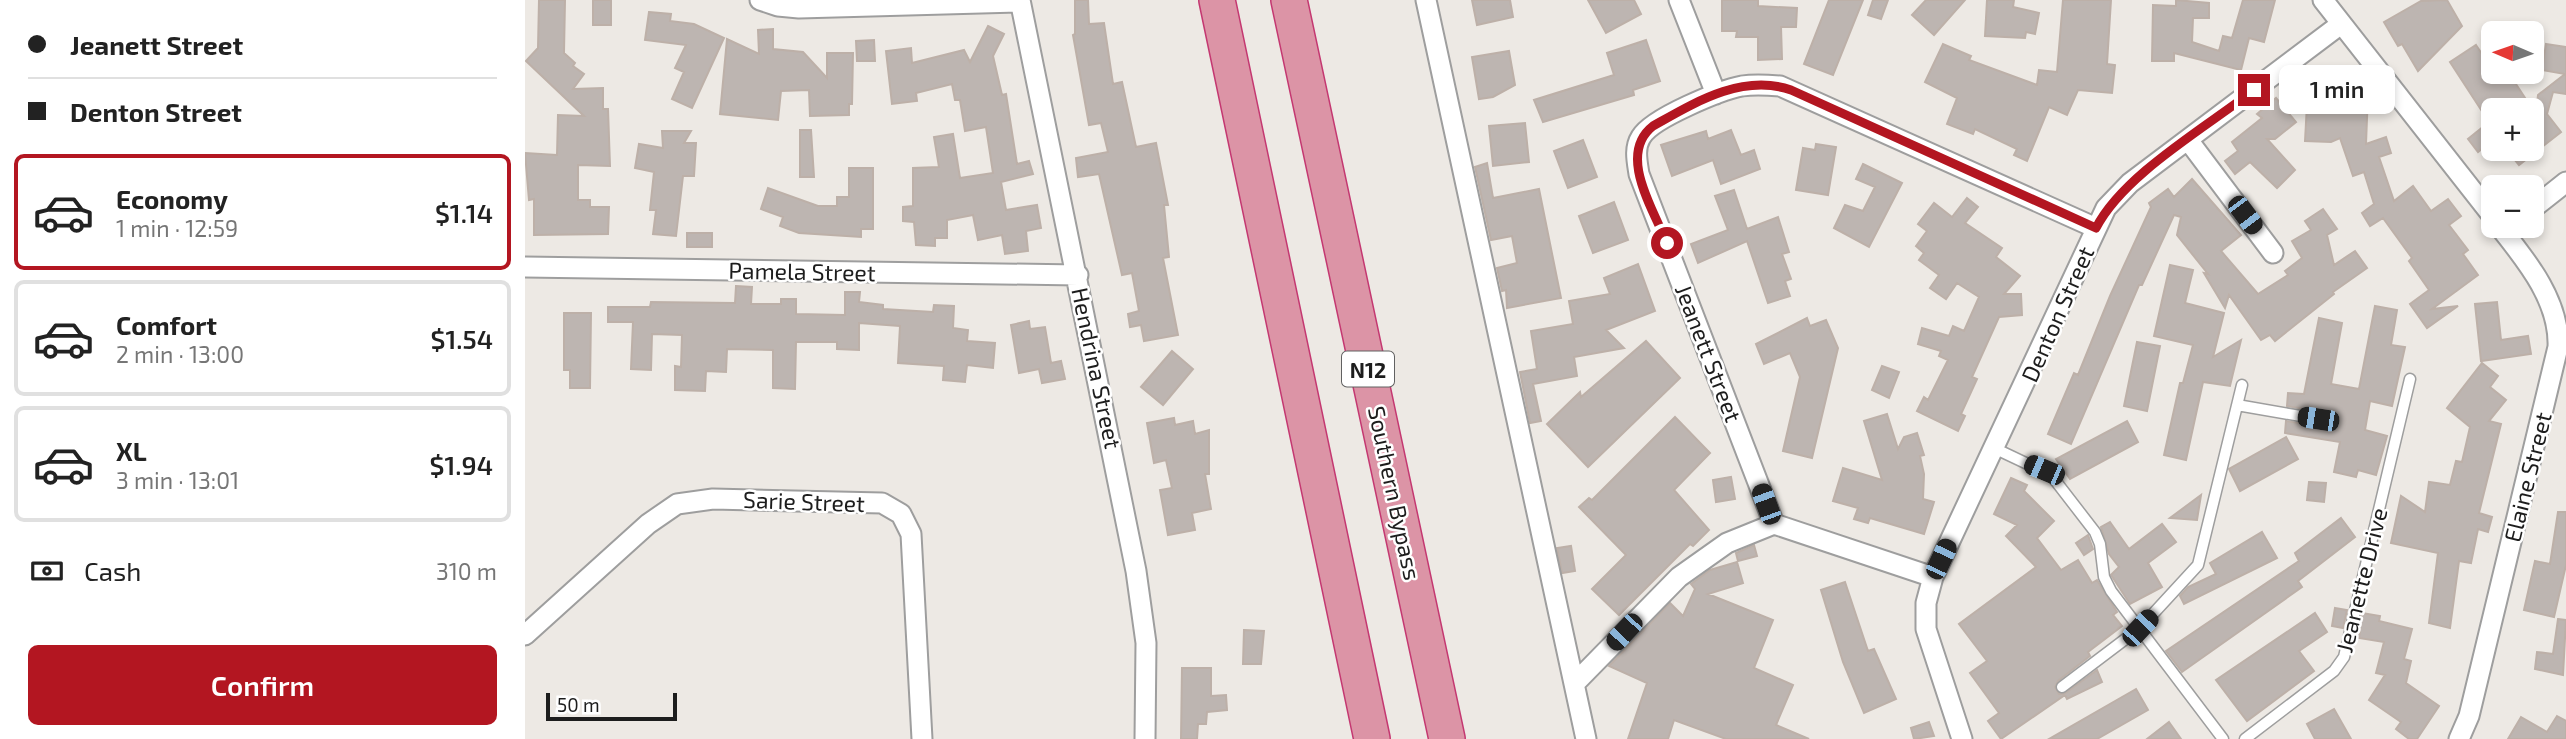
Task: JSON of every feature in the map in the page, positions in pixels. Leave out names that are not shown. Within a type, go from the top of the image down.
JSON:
[{"type":"highway","points":[[1217,0],[1372,739]]},
{"type":"highway","name":"Southern Bypass","points":[[1289,0],[1447,739]]},
{"type":"street","points":[[759,0],[778,6],[799,8],[1020,1]]},
{"type":"street","points":[[1426,0],[1587,739]]},
{"type":"street","points":[[1679,0],[1716,94]]},
{"type":"street","name":"Elaine Street","points":[[2323,0],[2481,199]]},
{"type":"street","name":"Hendrina Street","points":[[1020,1],[1078,275],[1136,571],[1146,643],[1145,739]]},
{"type":"street","name":"Denton Street","points":[[1933,577],[1996,449],[2096,228],[2119,193],[2341,24]]},
{"type":"street","name":"Jeanett Street","points":[[1774,524],[1639,174],[1637,145],[1642,134],[1716,94],[1755,84],[1791,90],[2096,228]]},
{"type":"street","points":[[2188,140],[2273,253]]},
{"type":"street","points":[[2544,199],[2566,182]]},
{"type":"street","name":"Elaine Street","points":[[2459,739],[2469,716],[2558,347],[2559,330],[2552,306],[2510,238]]},
{"type":"street","name":"Pamela Street","points":[[525,267],[1078,275]]},
{"type":"street","name":"Sarie Street","points":[[525,635],[648,524],[677,504],[713,499],[882,503],[901,514],[911,534],[922,739]]},
{"type":"street","points":[[1576,682],[1679,577],[1727,543],[1774,524],[1933,577],[1926,603],[1926,629],[1962,739]]},
{"type":"lane","name":"Jeanette Drive","points":[[2245,739],[2334,671],[2344,657],[2410,379]]},
{"type":"lane","points":[[2062,687],[2140,628],[2198,565],[2242,385]]},
{"type":"lane","points":[[2237,405],[2318,419]]},
{"type":"lane","points":[[1996,449],[2051,475],[2095,533],[2100,544],[2104,578],[2223,739]]},
{"type":"building","points":[[539,0],[565,0],[564,53],[575,63],[573,66],[584,74],[573,89],[603,88],[603,109],[608,109],[610,166],[578,165],[578,200],[590,200],[590,207],[609,207],[608,234],[534,235],[534,199],[529,200],[525,153],[557,155],[558,115],[584,116],[526,61],[538,48]]},
{"type":"building","points":[[593,0],[611,0],[611,25],[593,25]]},
{"type":"building","points":[[1075,0],[1088,0],[1089,24],[1104,23],[1113,84],[1122,82],[1136,147],[1156,143],[1168,205],[1164,205],[1169,257],[1163,258],[1178,335],[1144,341],[1141,325],[1130,327],[1128,314],[1139,311],[1132,273],[1122,275],[1099,174],[1078,177],[1076,158],[1108,152],[1101,123],[1089,125],[1073,35]]},
{"type":"building","points":[[1472,0],[1510,0],[1513,17],[1477,25]]},
{"type":"building","points":[[1588,0],[1634,0],[1641,14],[1606,33]]},
{"type":"building","points":[[1722,0],[1758,0],[1758,6],[1797,8],[1796,27],[1781,27],[1782,59],[1758,60],[1758,37],[1736,37],[1737,31],[1722,31]]},
{"type":"building","points":[[1829,0],[1863,0],[1833,75],[1804,64]]},
{"type":"building","points":[[1873,0],[1888,0],[1881,19],[1868,15]]},
{"type":"building","points":[[1926,0],[1965,0],[1934,35],[1912,15]]},
{"type":"building","points":[[1987,0],[2014,0],[2013,7],[2039,13],[2035,34],[2026,32],[2025,38],[1985,36]]},
{"type":"building","points":[[2063,0],[2111,0],[2107,64],[2115,65],[2112,93],[2078,90],[2067,115],[2049,107],[2027,161],[2014,155],[2017,149],[1975,129],[1973,134],[1947,124],[1957,98],[1925,82],[1943,44],[1971,56],[1969,60],[2037,85],[2039,70],[2057,72]]},
{"type":"building","points":[[2176,0],[2209,3],[2209,18],[2193,18],[2192,42],[2219,51],[2223,36],[2232,38],[2243,0],[2275,0],[2264,42],[2249,38],[2241,70],[2174,53],[2174,61],[2152,61],[2153,5],[2176,6]]},
{"type":"building","points":[[2447,0],[2462,26],[2418,71],[2402,44],[2398,46],[2384,22],[2421,1]]},
{"type":"building","points":[[649,12],[671,14],[670,21],[694,24],[724,38],[692,108],[672,99],[684,72],[675,68],[686,45],[645,40]]},
{"type":"building","points":[[988,26],[1004,34],[993,56],[1002,95],[1006,94],[1017,164],[1029,161],[1033,174],[1001,182],[1006,210],[1037,205],[1041,228],[1026,231],[1028,251],[1005,254],[1002,235],[978,240],[973,215],[947,220],[947,238],[935,238],[935,246],[916,245],[914,222],[903,221],[903,207],[913,206],[913,168],[939,167],[934,137],[953,134],[960,178],[993,173],[986,127],[965,131],[960,100],[955,100],[952,84],[916,93],[917,101],[892,104],[886,51],[911,48],[912,63],[964,50],[970,62]]},
{"type":"building","points":[[773,29],[773,49],[803,52],[827,78],[827,53],[853,53],[852,104],[849,104],[849,115],[810,116],[809,90],[781,91],[778,120],[720,114],[727,39],[759,54],[758,30]]},
{"type":"building","points":[[874,40],[875,61],[857,61],[856,41]]},
{"type":"building","points":[[1646,40],[1660,81],[1633,90],[1634,95],[1543,122],[1534,100],[1614,75],[1607,53]]},
{"type":"building","points":[[2546,44],[2566,47],[2566,94],[2553,92],[2547,114],[2561,132],[2544,145],[2544,98],[2538,98],[2538,95],[2565,74],[2545,71]]},
{"type":"building","points":[[2476,45],[2481,52],[2481,84],[2516,84],[2525,98],[2481,98],[2481,110],[2450,62]]},
{"type":"building","points":[[1509,51],[1515,85],[1493,97],[1479,99],[1472,57]]},
{"type":"building","points":[[2319,91],[2368,93],[2366,144],[2386,137],[2391,153],[2379,157],[2394,201],[2413,186],[2431,211],[2448,199],[2461,216],[2449,225],[2468,250],[2463,254],[2478,275],[2432,309],[2458,306],[2427,328],[2410,304],[2429,290],[2409,261],[2412,258],[2383,218],[2370,226],[2362,213],[2374,204],[2364,172],[2353,176],[2340,138],[2331,142],[2305,141],[2307,104],[2319,105]]},
{"type":"building","points":[[2276,98],[2296,122],[2275,139],[2267,139],[2295,170],[2277,188],[2250,162],[2235,174],[2225,161],[2238,151],[2232,142],[2262,118],[2257,114]]},
{"type":"building","points":[[1525,123],[1529,162],[1493,166],[1489,126]]},
{"type":"building","points":[[2481,128],[2481,150],[2478,152],[2468,139]]},
{"type":"building","points":[[800,130],[811,130],[814,177],[800,177]]},
{"type":"building","points":[[1731,130],[1741,155],[1754,150],[1760,169],[1721,184],[1713,160],[1672,176],[1661,145],[1706,131],[1708,139]]},
{"type":"building","points":[[662,131],[691,131],[684,143],[696,143],[694,176],[683,176],[676,236],[653,234],[656,210],[650,210],[654,172],[635,168],[639,144],[663,148]]},
{"type":"building","points":[[1583,140],[1597,177],[1568,188],[1554,151]]},
{"type":"building","points":[[1816,144],[1836,147],[1828,195],[1796,190],[1803,148],[1815,150]]},
{"type":"building","points":[[1487,163],[1493,198],[1539,189],[1561,298],[1507,308],[1506,290],[1502,291],[1497,268],[1517,263],[1512,236],[1491,240],[1475,167]]},
{"type":"building","points":[[1863,164],[1902,183],[1869,247],[1834,228],[1845,205],[1863,211],[1875,187],[1856,179]]},
{"type":"building","points":[[849,168],[873,168],[873,229],[861,229],[861,237],[799,233],[780,226],[783,217],[761,209],[768,188],[818,206],[837,206],[837,197],[849,197]]},
{"type":"building","points":[[2192,179],[2241,235],[2221,251],[2258,294],[2288,275],[2285,271],[2302,258],[2292,241],[2311,230],[2305,221],[2323,209],[2337,229],[2327,235],[2334,265],[2355,251],[2367,268],[2333,292],[2334,294],[2275,341],[2270,335],[2261,340],[2229,295],[2225,308],[2204,273],[2208,274],[2177,235],[2181,217],[2174,215],[2142,285],[2139,285],[2071,444],[2048,434],[2074,373],[2078,375],[2110,296],[2151,207],[2149,203],[2168,189],[2174,197]]},
{"type":"building","points":[[1734,190],[1747,229],[1778,217],[1789,252],[1782,254],[1791,279],[1785,281],[1790,296],[1768,303],[1747,241],[1698,263],[1691,244],[1728,230],[1715,196]]},
{"type":"building","points":[[1967,198],[1978,207],[1965,223],[2002,248],[1996,257],[2020,276],[2004,294],[2021,294],[2022,315],[1999,317],[1972,377],[1977,379],[1961,414],[1965,416],[1958,431],[1917,411],[1924,397],[1928,400],[1948,360],[1939,356],[1941,351],[1918,344],[1922,328],[1949,336],[1953,326],[1964,331],[1979,297],[1957,283],[1946,299],[1930,288],[1939,275],[1919,260],[1924,253],[1916,246],[1927,231],[1918,224],[1934,203],[1952,217]]},
{"type":"building","points":[[1614,202],[1628,240],[1593,253],[1579,216]]},
{"type":"building","points":[[687,233],[712,233],[712,247],[687,247]]},
{"type":"building","points":[[1638,264],[1655,311],[1606,330],[1624,348],[1574,357],[1577,376],[1533,384],[1541,421],[1530,423],[1520,372],[1537,369],[1531,331],[1573,324],[1569,301],[1610,294],[1604,278]]},
{"type":"building","points":[[2170,265],[2193,270],[2185,303],[2224,313],[2213,357],[2241,340],[2230,386],[2203,382],[2186,460],[2164,455],[2180,383],[2183,383],[2193,345],[2154,336]]},
{"type":"building","points":[[736,286],[752,287],[751,304],[781,304],[781,299],[796,299],[796,314],[845,315],[845,292],[860,292],[859,302],[883,305],[883,309],[933,312],[934,305],[954,306],[953,328],[968,330],[967,341],[995,343],[993,368],[967,365],[965,382],[943,380],[944,366],[898,363],[900,326],[859,323],[859,350],[837,349],[837,342],[796,342],[795,389],[773,388],[773,350],[727,349],[726,372],[706,371],[705,391],[675,390],[675,366],[681,367],[682,335],[652,334],[651,370],[631,369],[633,322],[608,322],[608,307],[650,307],[651,302],[735,303]]},
{"type":"building","points":[[2497,302],[2501,340],[2528,336],[2531,354],[2481,361],[2475,304]]},
{"type":"building","points":[[2375,306],[2397,310],[2391,345],[2405,347],[2392,406],[2370,401],[2365,430],[2387,436],[2376,475],[2358,470],[2356,477],[2334,472],[2340,442],[2285,433],[2286,421],[2317,426],[2325,420],[2320,412],[2287,406],[2288,393],[2304,394],[2319,318],[2342,323],[2331,384],[2359,389]]},
{"type":"building","points":[[564,313],[591,313],[590,388],[570,388],[570,370],[564,370]]},
{"type":"building","points":[[1807,318],[1810,326],[1826,320],[1838,348],[1812,458],[1783,451],[1800,377],[1790,353],[1764,364],[1756,344]]},
{"type":"building","points":[[1029,321],[1030,329],[1045,327],[1051,363],[1061,361],[1065,379],[1042,383],[1039,369],[1019,373],[1011,325]]},
{"type":"building","points":[[1646,341],[1680,378],[1588,467],[1547,424],[1580,392],[1581,397]]},
{"type":"building","points":[[2137,342],[2160,346],[2147,411],[2124,406]]},
{"type":"building","points":[[1172,351],[1193,369],[1163,405],[1141,387]]},
{"type":"building","points":[[2482,363],[2498,376],[2490,387],[2506,400],[2489,421],[2501,424],[2479,513],[2492,517],[2488,532],[2478,529],[2471,563],[2459,561],[2450,628],[2429,623],[2438,553],[2391,543],[2401,496],[2425,512],[2429,482],[2450,485],[2456,461],[2462,462],[2470,427],[2447,408]]},
{"type":"building","points":[[1882,366],[1899,372],[1889,398],[1872,390]]},
{"type":"building","points":[[1887,414],[1898,449],[1904,437],[1917,433],[1924,455],[1920,456],[1924,474],[1923,499],[1934,502],[1924,534],[1870,518],[1868,523],[1854,519],[1858,508],[1833,501],[1843,468],[1882,480],[1864,421]]},
{"type":"building","points":[[1675,417],[1710,453],[1674,490],[1709,530],[1693,546],[1690,544],[1619,615],[1592,589],[1626,555],[1579,507],[1589,498],[1592,500]]},
{"type":"building","points":[[1174,418],[1175,425],[1193,421],[1195,434],[1209,430],[1209,474],[1205,474],[1211,509],[1192,513],[1195,530],[1168,535],[1160,490],[1172,488],[1166,460],[1154,463],[1147,423]]},
{"type":"building","points":[[2127,421],[2138,442],[2070,479],[2056,459]]},
{"type":"building","points":[[2286,437],[2298,459],[2240,491],[2229,469]]},
{"type":"building","points":[[1731,477],[1735,499],[1716,502],[1713,480]]},
{"type":"building","points":[[2011,478],[2027,485],[2024,491],[2054,521],[2037,538],[2061,570],[2078,560],[2092,583],[2097,580],[2117,612],[2113,615],[2122,626],[2088,652],[2090,656],[2058,681],[2055,687],[2059,694],[2064,694],[2097,670],[2102,682],[2067,699],[2065,695],[2001,739],[1988,721],[1999,713],[1970,673],[1987,661],[1959,624],[2036,567],[2006,536],[2017,525],[1994,514]]},
{"type":"building","points":[[2309,482],[2326,483],[2324,502],[2307,500]]},
{"type":"building","points":[[2201,495],[2197,520],[2170,518]]},
{"type":"building","points":[[2558,512],[2566,512],[2566,565],[2554,617],[2524,610],[2535,561],[2550,564]]},
{"type":"building","points":[[2341,518],[2355,537],[2298,581],[2302,587],[2182,672],[2166,651],[2299,561],[2295,553]]},
{"type":"building","points":[[2110,522],[2129,549],[2162,524],[2176,542],[2148,563],[2162,587],[2130,604],[2111,575],[2119,567],[2109,554],[2101,527]]},
{"type":"building","points":[[2262,532],[2277,558],[2184,604],[2180,596],[2188,587],[2216,574],[2210,563]]},
{"type":"building","points":[[2088,535],[2093,549],[2084,555],[2076,543]]},
{"type":"building","points":[[1754,545],[1757,556],[1738,561],[1736,553]]},
{"type":"building","points":[[1571,546],[1575,571],[1562,573],[1557,548]]},
{"type":"building","points":[[1737,562],[1743,583],[1708,594],[1773,620],[1754,668],[1793,685],[1776,725],[1809,739],[1726,739],[1674,720],[1668,739],[1628,739],[1647,683],[1609,666],[1670,603],[1683,616],[1695,589],[1691,584],[1710,570]]},
{"type":"building","points":[[1845,582],[1868,651],[1874,649],[1896,699],[1864,713],[1843,662],[1821,590]]},
{"type":"building","points":[[2335,608],[2347,610],[2343,628],[2332,626]]},
{"type":"building","points":[[2315,613],[2327,632],[2299,651],[2314,671],[2247,721],[2216,680]]},
{"type":"building","points":[[2362,613],[2380,616],[2379,621],[2412,629],[2404,659],[2411,661],[2406,683],[2439,706],[2417,739],[2409,739],[2396,729],[2401,722],[2369,700],[2385,675],[2376,673],[2384,642],[2359,638]]},
{"type":"building","points":[[2558,619],[2566,620],[2563,675],[2535,669],[2537,652],[2553,654]]},
{"type":"building","points":[[1244,630],[1264,631],[1261,664],[1243,664]]},
{"type":"building","points":[[1182,668],[1211,668],[1211,696],[1226,695],[1227,710],[1207,712],[1206,724],[1198,724],[1197,739],[1181,739]]},
{"type":"building","points":[[2136,689],[2148,710],[2097,739],[2049,739]]},
{"type":"building","points":[[2334,709],[2351,739],[2315,739],[2307,724]]},
{"type":"building","points":[[2557,716],[2566,721],[2566,739],[2508,739],[2521,717],[2547,732]]},
{"type":"building","points":[[1929,722],[1934,736],[1914,739],[1911,728]]},
{"type":"building","points":[[2169,722],[2181,739],[2147,739]]},
{"type":"route","points":[[1667,243],[1639,174],[1637,145],[1642,134],[1674,114],[1739,86],[1755,84],[1780,86],[1791,90],[2096,228],[2106,208],[2130,183],[2254,90]]}]
